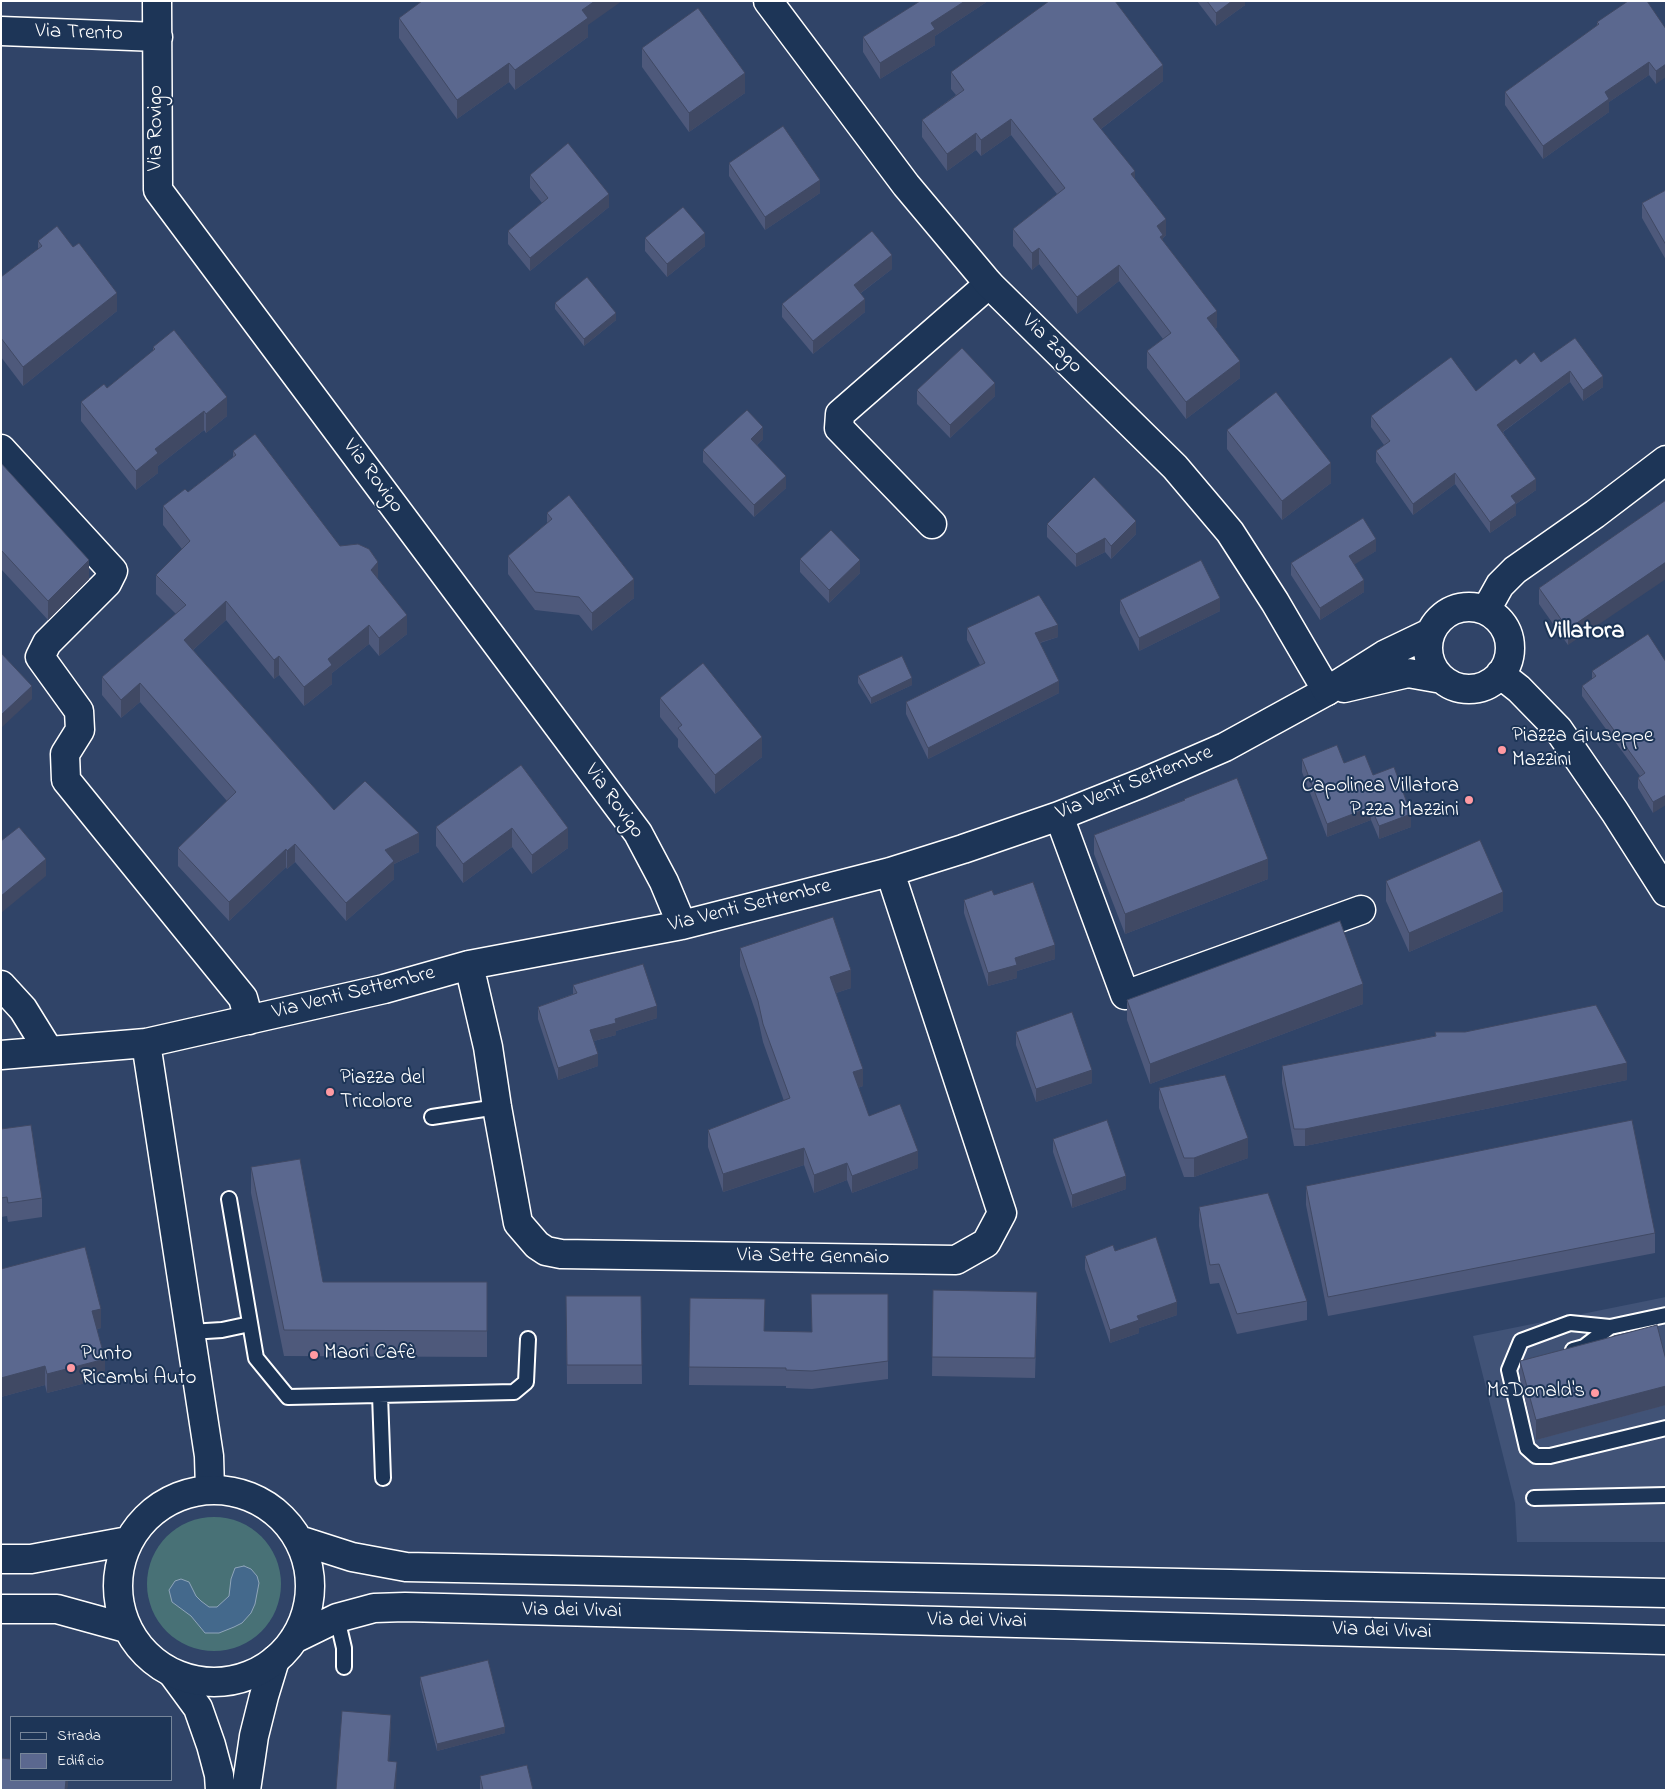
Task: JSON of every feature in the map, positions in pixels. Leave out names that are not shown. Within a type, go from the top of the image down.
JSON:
[{"type":"street","name":"Via Rovigo","points":[[157,1],[158,190],[638,833],[664,882],[682,925]]},
{"type":"street","name":"Via Zago","points":[[768,1],[906,185],[989,284],[1175,467],[1230,532],[1275,602],[1328,691]]},
{"type":"street","name":"Via Trento","points":[[1,31],[158,37]]},
{"type":"street","points":[[932,524],[839,428],[840,414],[989,284]]},
{"type":"street","points":[[1,449],[113,571],[107,583],[47,643],[40,657],[79,711],[80,730],[64,754],[66,780],[243,998],[249,1020]]},
{"type":"street","points":[[1486,610],[1500,585],[1515,570],[1595,514],[1666,460]]},
{"type":"street","points":[[1473,607],[1486,610],[1496,617],[1504,627],[1509,638],[1510,651],[1507,664],[1490,683],[1478,688],[1465,689],[1453,686],[1433,670],[1427,645],[1430,632],[1437,621],[1448,613],[1460,608],[1473,607]]},
{"type":"street","points":[[1328,691],[1384,655],[1430,632]]},
{"type":"street","points":[[1328,691],[1408,673],[1442,679]]},
{"type":"street","points":[[1500,674],[1519,689],[1558,729],[1615,812],[1666,892]]},
{"type":"street","name":"Via Venti Settembre","points":[[1,1055],[146,1043],[384,989],[469,965],[682,925],[890,872],[1060,816],[1142,783],[1225,747],[1328,691]]},
{"type":"street","points":[[1060,816],[1125,995],[1361,910]]},
{"type":"street","name":"Via Sette Gennaio","points":[[469,965],[488,1047],[518,1223],[537,1245],[546,1251],[561,1254],[956,1260],[986,1243],[1002,1213],[890,872]]},
{"type":"street","points":[[1,985],[23,1009],[49,1051]]},
{"type":"street","points":[[146,1043],[209,1456],[210,1490]]},
{"type":"street","points":[[210,1490],[237,1492],[262,1502],[283,1519],[299,1540],[308,1564],[310,1590],[306,1615],[294,1639],[275,1660],[251,1675],[223,1682],[194,1681],[173,1674],[143,1653],[126,1628],[118,1600],[118,1570],[128,1541],[142,1520],[162,1504],[186,1494],[210,1490]]},
{"type":"street","name":"Via dei Vivai","points":[[299,1540],[352,1557],[406,1567],[1666,1592]]},
{"type":"street","points":[[1,1559],[31,1559],[128,1541]]},
{"type":"street","name":"Via dei Vivai","points":[[294,1639],[337,1618],[374,1608],[405,1607],[1666,1640]]},
{"type":"street","points":[[1,1609],[57,1609],[126,1628]]},
{"type":"street","points":[[246,1790],[254,1736],[275,1660]]},
{"type":"street","points":[[173,1674],[198,1708],[212,1745],[219,1775],[220,1790]]},
{"type":"lane","points":[[432,1117],[497,1107]]},
{"type":"lane","points":[[229,1199],[256,1358],[288,1397],[514,1392],[526,1382],[528,1339]]},
{"type":"lane","points":[[1666,1315],[1610,1327],[1570,1323],[1521,1341],[1509,1370],[1527,1448],[1536,1456],[1550,1456],[1666,1428]]},
{"type":"lane","points":[[190,1332],[222,1330],[250,1324]]},
{"type":"lane","points":[[1556,1355],[1584,1347],[1610,1327]]},
{"type":"lane","points":[[1509,1370],[1528,1364]]},
{"type":"lane","points":[[380,1395],[383,1478]]},
{"type":"lane","points":[[1534,1498],[1666,1495]]},
{"type":"lane","points":[[337,1618],[344,1648],[344,1667]]},
{"type":"shaded area","points":[[1666,1297],[1666,1542],[1517,1542],[1515,1503],[1473,1336]]},
{"type":"shaded area","points":[[244,1566],[251,1569],[257,1576],[259,1583],[255,1604],[251,1613],[242,1623],[234,1627],[219,1633],[205,1633],[191,1616],[172,1602],[169,1590],[175,1581],[181,1579],[189,1582],[196,1596],[201,1601],[209,1607],[217,1607],[229,1596],[231,1579],[235,1568]]},
{"type":"green space","points":[[214,1517],[240,1522],[251,1528],[261,1537],[270,1547],[276,1558],[281,1584],[276,1610],[270,1621],[261,1631],[251,1640],[240,1646],[214,1651],[188,1646],[177,1640],[167,1631],[158,1621],[152,1610],[147,1584],[152,1558],[158,1547],[167,1537],[177,1528],[188,1522]]},
{"type":"building","points":[[422,1],[595,1],[582,10],[588,18],[515,70],[509,63],[457,100],[399,18]]},
{"type":"building","points":[[920,1],[965,1],[931,23],[935,29],[880,63],[863,37]]},
{"type":"building","points":[[1049,1],[1115,1],[1163,65],[1093,119],[1135,171],[1131,174],[1166,219],[1157,226],[1163,235],[1160,237],[1217,311],[1207,318],[1240,361],[1186,402],[1147,351],[1171,333],[1119,265],[1077,297],[1039,248],[1032,253],[1013,229],[1065,188],[1011,119],[981,140],[976,133],[947,154],[922,120],[964,90],[951,72]]},
{"type":"building","points":[[1207,1],[1232,1],[1216,13]]},
{"type":"building","points":[[1628,1],[1647,1],[1666,29],[1666,64],[1656,71],[1649,62],[1605,92],[1609,99],[1543,146],[1505,92],[1599,24],[1597,22]]},
{"type":"building","points":[[698,8],[745,73],[689,113],[642,48]]},
{"type":"building","points":[[783,126],[820,180],[765,217],[729,163]]},
{"type":"building","points":[[568,143],[609,194],[530,258],[508,231],[548,198],[530,175]]},
{"type":"building","points":[[1666,190],[1666,245],[1642,203]]},
{"type":"building","points":[[683,207],[705,233],[667,264],[645,238]]},
{"type":"building","points":[[57,226],[73,247],[79,243],[117,293],[23,367],[1,338],[1,277],[42,246],[38,241]]},
{"type":"building","points":[[872,231],[892,255],[854,285],[865,299],[813,341],[782,304]]},
{"type":"building","points":[[587,277],[616,313],[584,339],[555,303]]},
{"type":"building","points":[[174,330],[227,397],[206,414],[204,411],[155,449],[158,453],[136,471],[81,402],[104,384],[107,388],[155,349],[153,347]]},
{"type":"building","points":[[1575,338],[1603,376],[1583,390],[1570,371],[1497,425],[1536,479],[1511,496],[1516,503],[1490,522],[1455,473],[1413,504],[1376,451],[1390,441],[1371,416],[1451,357],[1476,391],[1516,359],[1520,364],[1534,352],[1541,362]]},
{"type":"building","points":[[962,348],[995,383],[950,425],[917,390]]},
{"type":"building","points":[[1276,392],[1331,463],[1282,501],[1227,430]]},
{"type":"building","points":[[747,410],[763,427],[751,439],[786,476],[754,505],[703,450]]},
{"type":"building","points":[[255,434],[340,546],[358,544],[369,549],[378,562],[371,570],[407,615],[379,638],[369,625],[328,659],[332,665],[304,687],[279,656],[274,660],[226,601],[184,640],[334,810],[365,781],[419,833],[385,850],[394,861],[346,903],[295,844],[287,851],[286,849],[229,902],[178,848],[236,792],[140,683],[121,700],[102,677],[186,605],[156,575],[190,541],[163,506],[185,489],[188,492],[236,455],[233,451]]},
{"type":"building","points":[[1,463],[89,560],[48,601],[1,550]]},
{"type":"building","points":[[1094,477],[1136,521],[1111,546],[1105,538],[1076,554],[1047,524]]},
{"type":"building","points":[[569,495],[634,579],[592,613],[579,597],[535,592],[508,556],[552,519],[547,513]]},
{"type":"building","points":[[1666,500],[1666,562],[1568,629],[1539,588]]},
{"type":"building","points":[[1363,518],[1376,539],[1349,556],[1364,580],[1320,608],[1291,563]]},
{"type":"building","points":[[831,530],[860,560],[829,590],[800,559]]},
{"type":"building","points":[[1201,560],[1220,598],[1139,638],[1120,600]]},
{"type":"building","points":[[1039,595],[1058,625],[1035,633],[1059,681],[928,748],[906,702],[985,663],[967,628]]},
{"type":"building","points":[[1648,634],[1666,662],[1666,795],[1653,802],[1638,778],[1645,773],[1582,686],[1596,676],[1592,671]]},
{"type":"building","points":[[1,653],[32,686],[1,715]]},
{"type":"building","points":[[902,656],[912,678],[871,698],[858,676]]},
{"type":"building","points":[[703,663],[762,737],[715,775],[678,728],[682,725],[660,698]]},
{"type":"building","points":[[1337,745],[1344,763],[1365,755],[1373,775],[1394,767],[1411,814],[1379,826],[1371,807],[1327,824],[1302,759]]},
{"type":"building","points":[[521,765],[568,828],[532,855],[512,828],[463,864],[436,827]]},
{"type":"building","points":[[1237,778],[1268,859],[1125,914],[1094,835]]},
{"type":"building","points":[[19,827],[46,859],[1,896],[1,841]]},
{"type":"building","points":[[1480,840],[1503,892],[1409,933],[1386,881]]},
{"type":"building","points":[[1033,882],[1055,945],[1015,958],[1017,965],[988,973],[964,900],[992,890],[994,895]]},
{"type":"building","points":[[833,917],[851,970],[830,977],[863,1069],[853,1072],[869,1116],[900,1104],[918,1151],[852,1176],[847,1163],[814,1175],[804,1148],[723,1174],[708,1130],[790,1098],[763,1024],[758,1001],[740,948]]},
{"type":"building","points":[[1340,921],[1363,984],[1150,1064],[1127,1000]]},
{"type":"building","points":[[643,964],[657,1006],[615,1019],[616,1023],[590,1030],[598,1054],[558,1068],[538,1007],[577,993],[573,985]]},
{"type":"building","points":[[1596,1005],[1627,1063],[1305,1129],[1294,1129],[1282,1066],[1436,1036],[1435,1032],[1465,1032]]},
{"type":"building","points":[[1072,1012],[1092,1070],[1036,1089],[1016,1032]]},
{"type":"building","points":[[1225,1075],[1248,1138],[1194,1158],[1184,1158],[1159,1088]]},
{"type":"building","points":[[1107,1120],[1126,1176],[1072,1195],[1053,1139]]},
{"type":"building","points":[[1632,1120],[1655,1233],[1328,1297],[1306,1186]]},
{"type":"building","points":[[31,1125],[42,1198],[8,1203],[7,1197],[1,1198],[1,1129]]},
{"type":"building","points":[[300,1159],[323,1282],[487,1282],[487,1331],[284,1330],[251,1167]]},
{"type":"building","points":[[1268,1193],[1307,1301],[1237,1314],[1219,1264],[1210,1265],[1199,1207]]},
{"type":"building","points":[[1156,1237],[1177,1302],[1137,1316],[1139,1320],[1110,1330],[1085,1256],[1113,1245],[1115,1251]]},
{"type":"building","points":[[85,1247],[101,1309],[92,1311],[105,1359],[47,1374],[45,1366],[1,1378],[1,1269]]},
{"type":"building","points":[[933,1290],[1037,1292],[1035,1358],[932,1357]]},
{"type":"building","points":[[811,1294],[888,1294],[888,1361],[812,1371],[786,1370],[786,1368],[689,1367],[690,1298],[765,1299],[764,1331],[812,1332]]},
{"type":"building","points":[[566,1296],[641,1296],[642,1365],[567,1365]]},
{"type":"building","name":"McDonald's","points":[[1657,1325],[1666,1360],[1666,1386],[1536,1420],[1520,1361]]},
{"type":"building","points":[[488,1660],[505,1727],[437,1744],[420,1677]]},
{"type":"building","points":[[342,1711],[391,1715],[388,1761],[397,1762],[394,1790],[336,1790]]},
{"type":"building","points":[[1,1758],[10,1759],[10,1781],[66,1781],[65,1790],[1,1790]]},
{"type":"building","points":[[527,1765],[533,1790],[483,1790],[480,1776]]},
{"type":"place","name":"Piazza Giuseppe Mazzini","points":[[1502,750]]},
{"type":"place","name":"Capolinea Villatora P.zza Mazzini","points":[[1469,800]]},
{"type":"place","name":"Piazza del Tricolore","points":[[330,1092]]},
{"type":"place","name":"Maori Cafè","points":[[314,1355]]},
{"type":"place","name":"Punto Ricambi Auto","points":[[71,1368]]},
{"type":"place","name":"McDonald's","points":[[1595,1393]]},
{"type":"district","name":"Villatora","points":[[1585,633]]}]
